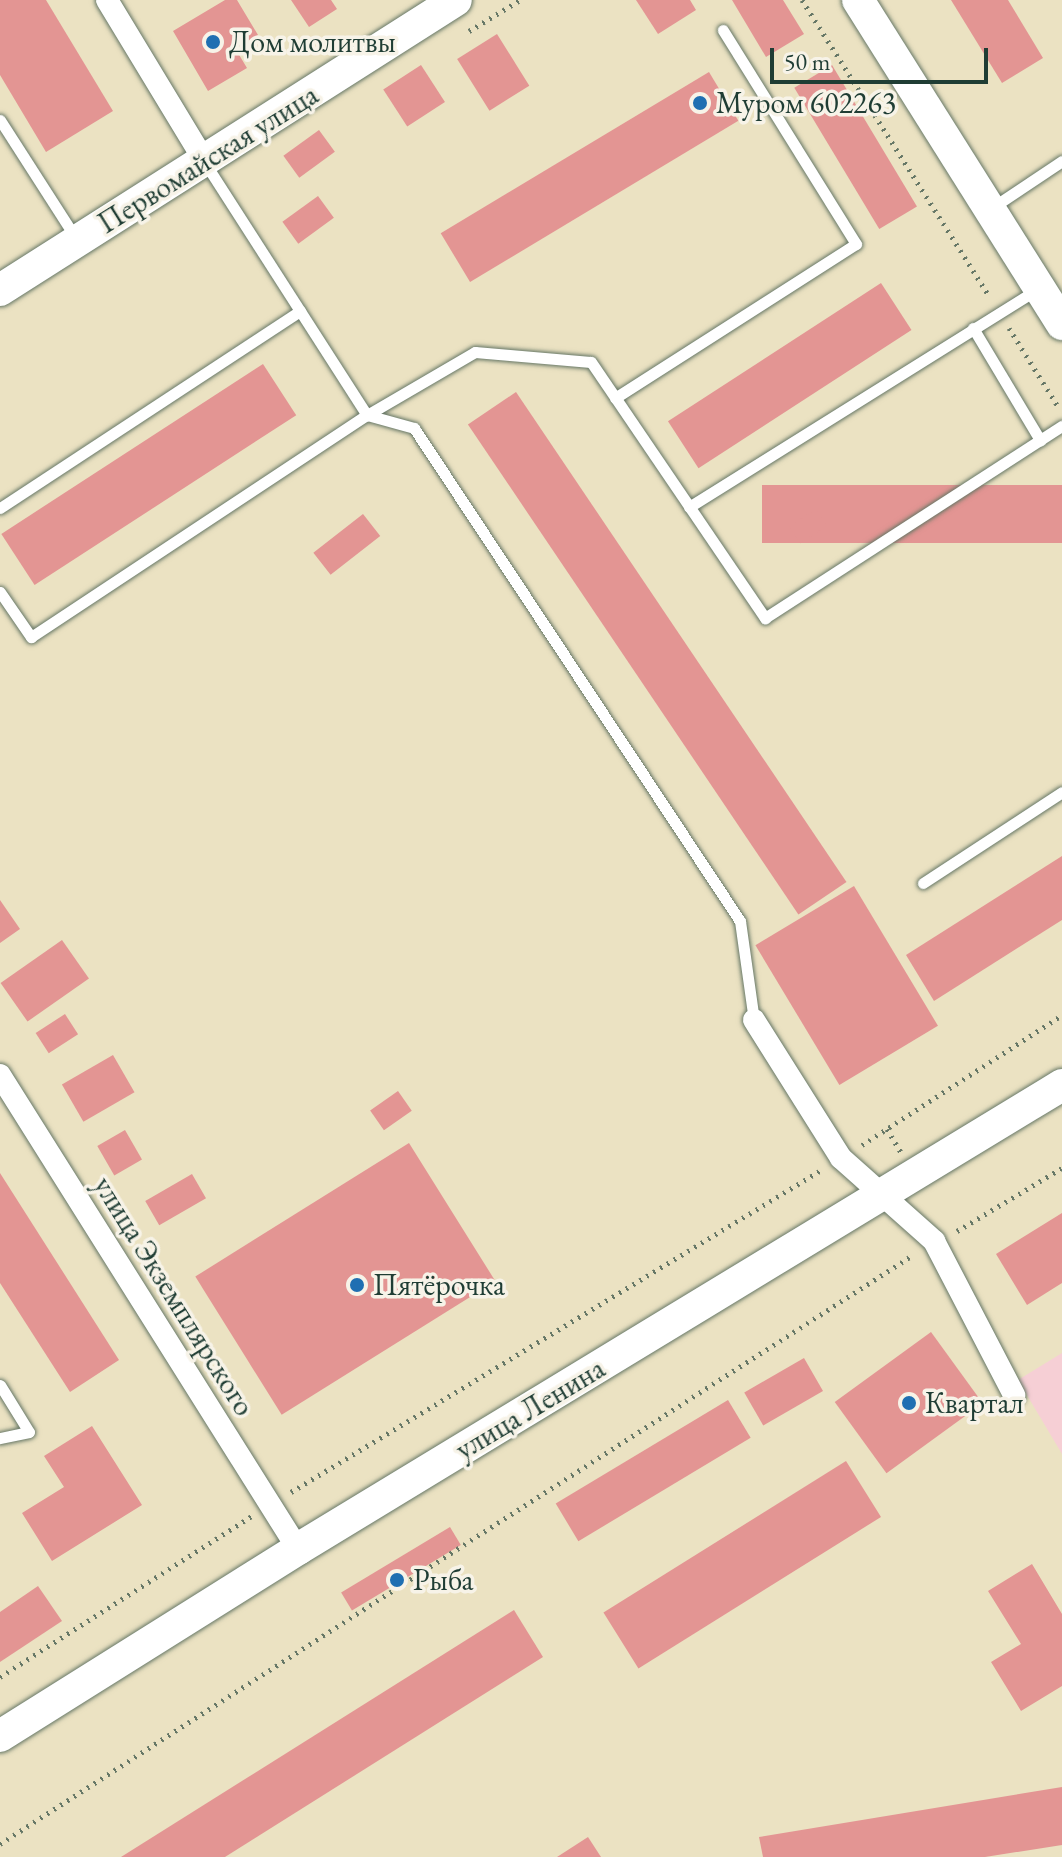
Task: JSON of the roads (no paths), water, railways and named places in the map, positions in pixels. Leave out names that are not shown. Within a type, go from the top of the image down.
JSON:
[{"type":"street","points":[[107,0],[205,162]]},
{"type":"street","name":"Первомайская улица","points":[[0,290],[456,0]]},
{"type":"street","points":[[858,0],[1062,324]]},
{"type":"street","points":[[754,1020],[841,1158],[934,1241],[1014,1395]]},
{"type":"street","name":"улица Экземплярского","points":[[0,1075],[298,1549]]},
{"type":"street","name":"улица Ленина","points":[[0,1736],[298,1549],[1062,1085]]},
{"type":"lane","points":[[615,398],[856,244],[723,30]]},
{"type":"lane","points":[[0,120],[78,241]]},
{"type":"lane","points":[[989,209],[1062,161]]},
{"type":"lane","points":[[205,162],[367,415],[414,428],[740,921],[754,1020]]},
{"type":"lane","points":[[689,507],[1039,288]]},
{"type":"lane","points":[[0,508],[300,311]]},
{"type":"lane","points":[[973,328],[1040,440]]},
{"type":"lane","points":[[0,592],[31,637],[367,415],[475,352],[591,362],[765,618],[1062,426]]},
{"type":"lane","points":[[923,883],[1062,792]]},
{"type":"lane","points":[[0,1385],[29,1432],[0,1438]]},
{"type":"place","name":"Дом молитвы","points":[[213,42]]},
{"type":"place","name":"Муром 602263","points":[[700,103]]},
{"type":"place","name":"Пятёрочка","points":[[357,1285]]},
{"type":"place","name":"Квартал","points":[[909,1403]]},
{"type":"place","name":"Рыба","points":[[397,1580]]}]
